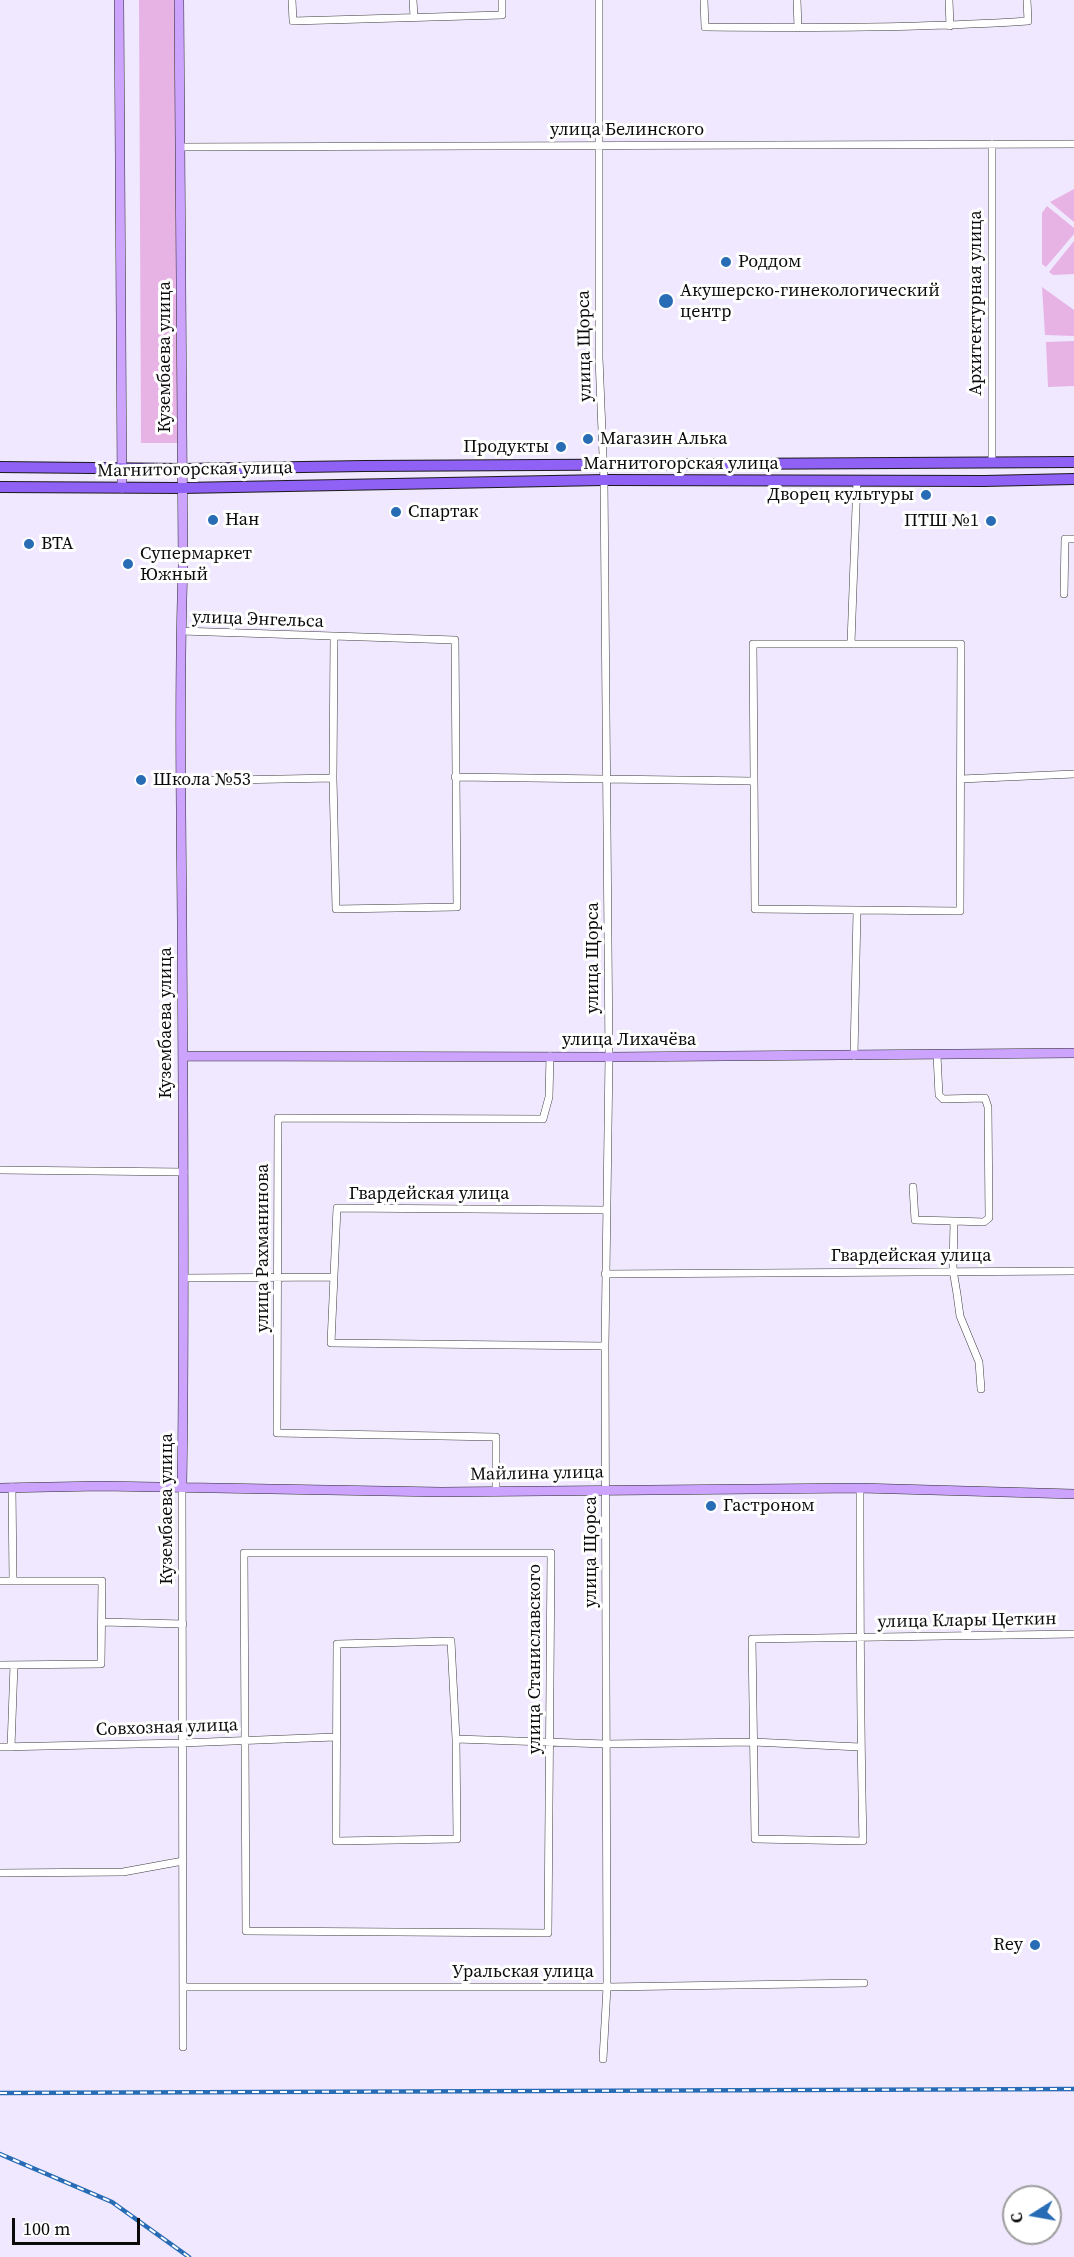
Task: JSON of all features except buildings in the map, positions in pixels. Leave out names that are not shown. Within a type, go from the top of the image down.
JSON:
[{"type":"main road","name":"Магнитогорская улица","points":[[0,467],[182,469],[1074,462]]},
{"type":"main road","name":"Магнитогорская улица","points":[[0,487],[182,488],[604,480],[1074,479]]},
{"type":"street","points":[[119,0],[122,488]]},
{"type":"street","name":"Кузембаева улица","points":[[179,0],[185,1278],[182,1487],[183,2047]]},
{"type":"street","points":[[292,0],[293,21],[502,15],[502,0]]},
{"type":"street","points":[[413,0],[414,17]]},
{"type":"street","name":"улица Щорса","points":[[599,0],[599,358],[604,480],[609,1057],[605,1274],[607,1988],[603,2059]]},
{"type":"street","points":[[704,0],[705,27],[798,28],[950,26],[1028,21],[1028,0]]},
{"type":"street","points":[[798,0],[798,28]]},
{"type":"street","points":[[949,0],[950,26]]},
{"type":"street","name":"Архитектурная улица","points":[[992,144],[992,463]]},
{"type":"street","name":"улица Белинского","points":[[180,147],[1074,144]]},
{"type":"street","points":[[851,643],[857,480]]},
{"type":"street","points":[[1064,594],[1065,539],[1074,539]]},
{"type":"street","name":"улица Энгельса","points":[[181,632],[455,640],[457,907],[336,909],[333,778],[334,638]]},
{"type":"street","points":[[753,644],[961,644],[961,779],[960,911],[755,909],[753,644]]},
{"type":"street","points":[[961,779],[1074,774]]},
{"type":"street","points":[[456,777],[753,781]]},
{"type":"street","points":[[181,781],[333,778]]},
{"type":"street","points":[[854,1056],[857,910]]},
{"type":"street","name":"улица Лихачёва","points":[[183,1056],[609,1057],[1074,1053]]},
{"type":"street","points":[[913,1187],[915,1220],[984,1222],[989,1218],[988,1107],[985,1098],[943,1099],[939,1095],[937,1055]]},
{"type":"street","name":"улица Рахманинова","points":[[496,1491],[496,1437],[277,1433],[278,1118],[543,1119],[549,1097],[550,1056]]},
{"type":"street","points":[[0,1170],[184,1172]]},
{"type":"street","name":"Гвардейская улица","points":[[605,1346],[331,1343],[337,1208],[606,1210]]},
{"type":"street","points":[[954,1221],[953,1270],[960,1316],[979,1362],[981,1389]]},
{"type":"street","name":"Гвардейская улица","points":[[605,1274],[1074,1271]]},
{"type":"street","points":[[185,1278],[334,1277]]},
{"type":"street","points":[[12,1487],[14,1581]]},
{"type":"street","name":"Майлина улица","points":[[0,1488],[182,1487],[496,1491],[860,1488],[1074,1494]]},
{"type":"street","name":"улица Клары Цеткин","points":[[860,1488],[860,1638],[863,1841],[755,1839],[752,1639],[860,1638],[1074,1634]]},
{"type":"street","name":"улица Станиславского","points":[[244,1553],[551,1553],[550,1742],[548,1933],[246,1931],[244,1553]]},
{"type":"street","points":[[0,1581],[102,1581],[101,1664],[0,1665]]},
{"type":"street","points":[[102,1622],[183,1624]]},
{"type":"street","points":[[451,1641],[456,1739],[457,1839],[336,1841],[335,1737],[337,1644],[451,1641]]},
{"type":"street","points":[[11,1747],[14,1665]]},
{"type":"street","name":"Совхозная улица","points":[[0,1747],[335,1737]]},
{"type":"street","points":[[456,1739],[606,1744],[753,1742],[861,1747]]},
{"type":"street","points":[[0,1873],[123,1872],[183,1861]]},
{"type":"street","name":"Уральская улица","points":[[183,1987],[607,1988],[864,1983]]},
{"type":"shaded area","points":[[139,0],[178,0],[180,443],[141,443]]},
{"type":"shaded area","points":[[1074,189],[1074,222],[1050,202]]},
{"type":"shaded area","points":[[1047,206],[1074,228],[1074,234],[1046,267],[1042,264],[1042,213]]},
{"type":"shaded area","points":[[1074,241],[1074,274],[1053,275],[1049,272]]},
{"type":"shaded area","points":[[1042,287],[1074,310],[1074,336],[1045,335]]},
{"type":"shaded area","points":[[1074,341],[1074,386],[1048,387],[1046,342]]},
{"type":"railway","points":[[0,2093],[1074,2089]]},
{"type":"railway","points":[[0,2154],[112,2202],[189,2257]]},
{"type":"place","name":"Роддом","points":[[726,262]]},
{"type":"place","name":"Акушерско-гинекологический центр","points":[[666,301]]},
{"type":"place","name":"Магазин Алька","points":[[588,439]]},
{"type":"place","name":"Продукты","points":[[561,447]]},
{"type":"place","name":"Дворец культуры","points":[[926,495]]},
{"type":"place","name":"Спартак","points":[[396,512]]},
{"type":"place","name":"Нан","points":[[213,520]]},
{"type":"place","name":"ПТШ №1","points":[[991,521]]},
{"type":"place","name":"BTA","points":[[29,544]]},
{"type":"place","name":"Супермаркет Южный","points":[[128,564]]},
{"type":"place","name":"Школа №53","points":[[141,780]]},
{"type":"place","name":"Гастроном","points":[[711,1506]]},
{"type":"place","name":"Rey","points":[[1035,1945]]}]
